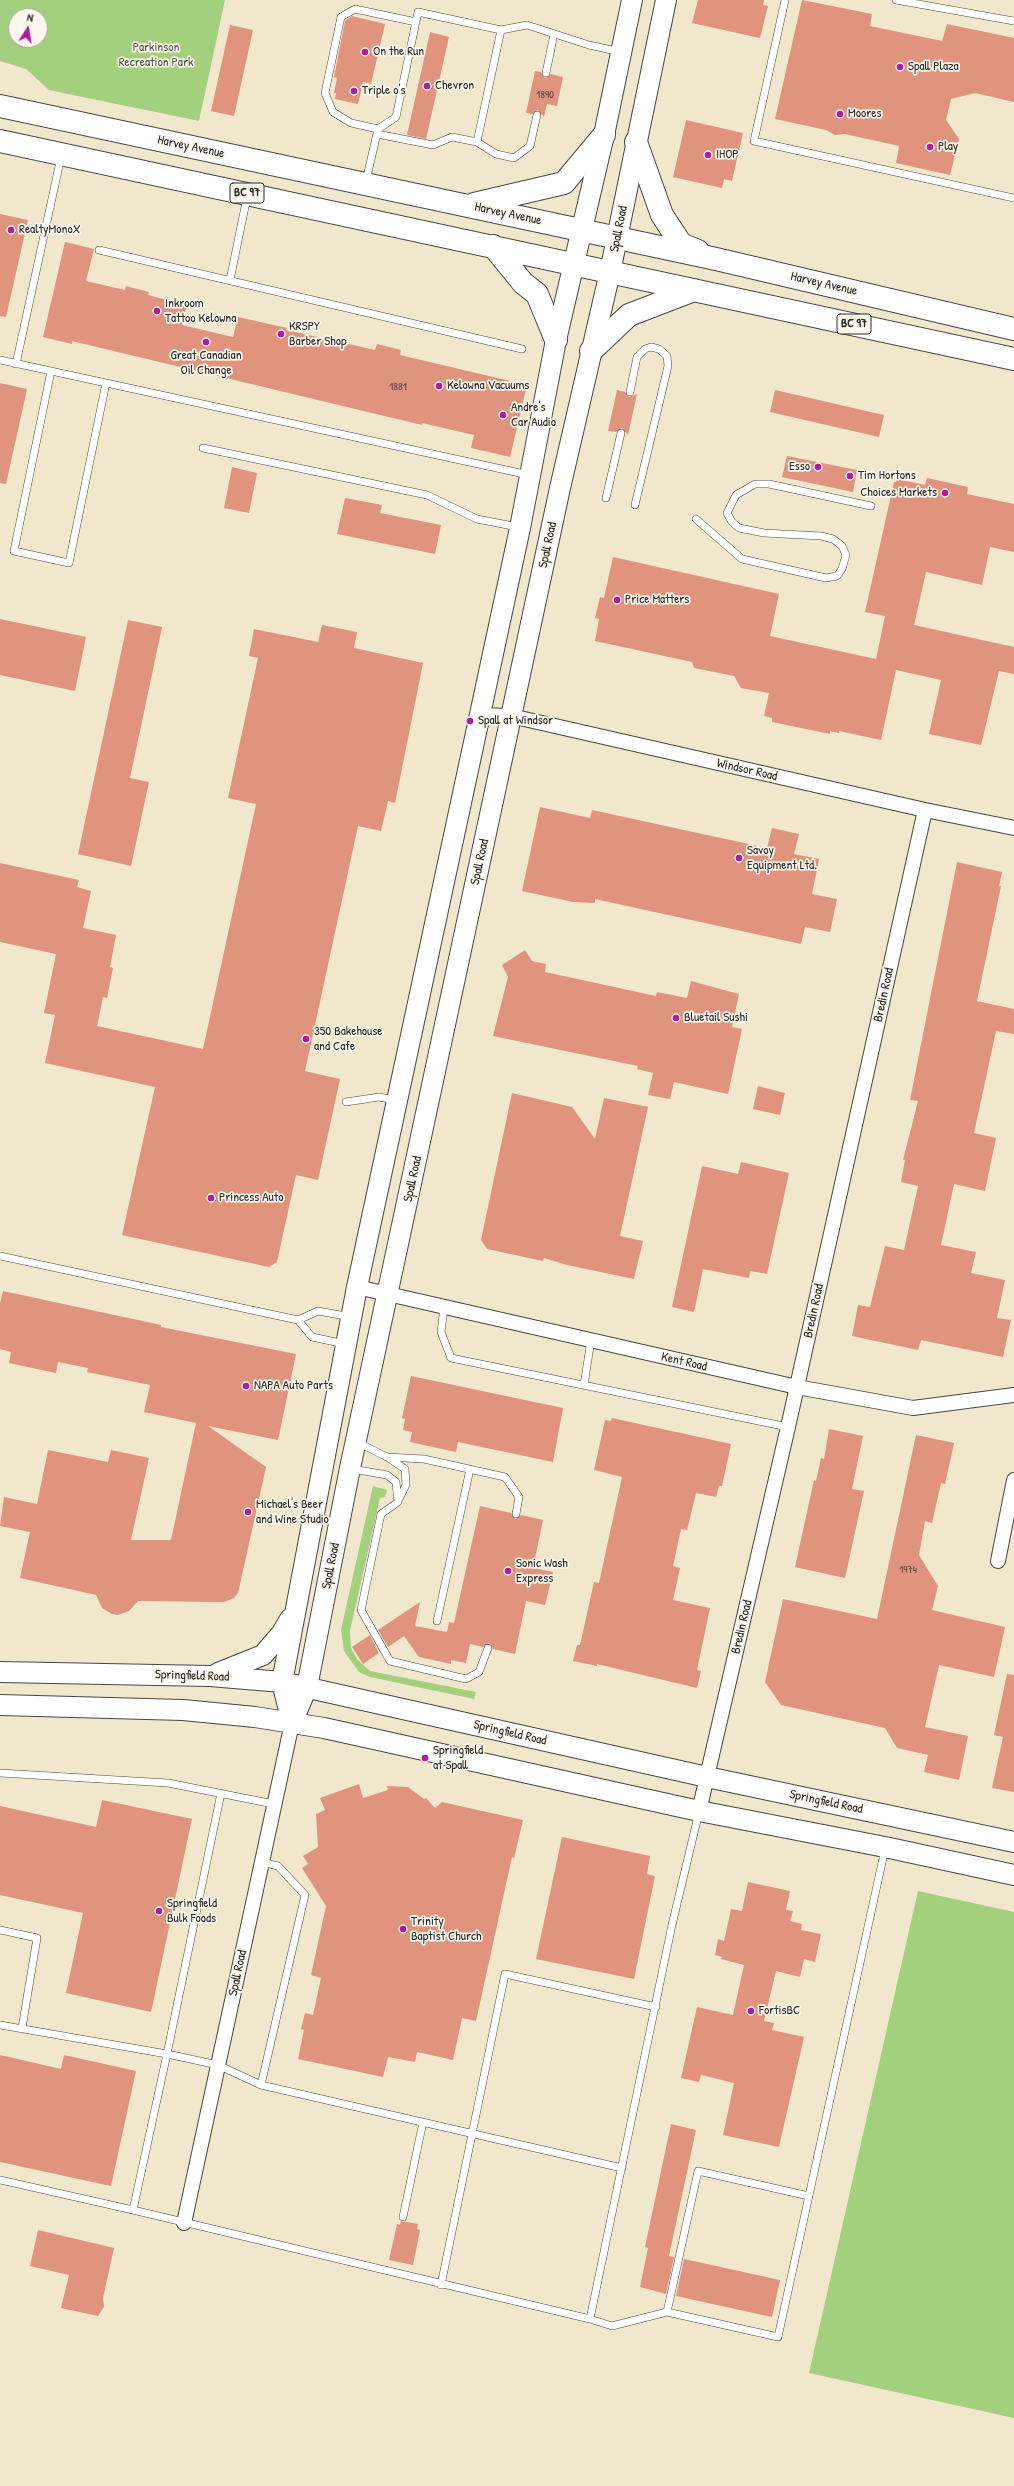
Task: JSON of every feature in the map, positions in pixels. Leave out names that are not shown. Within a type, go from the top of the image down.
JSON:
[{"type":"highway","name":"Harvey Avenue","points":[[0,106],[581,229],[617,239],[716,259],[1014,329]]},
{"type":"highway","points":[[469,206],[564,183],[604,135]]},
{"type":"highway","name":"BC 97","points":[[0,141],[62,153],[1014,359]]},
{"type":"highway","points":[[636,142],[662,215],[681,244],[716,259]]},
{"type":"highway","points":[[493,246],[523,283],[538,294],[556,340]]},
{"type":"highway","points":[[590,351],[630,315],[694,290]]},
{"type":"main road","name":"Spall Road","points":[[292,1723],[282,1682],[293,1614],[351,1317],[396,1100],[520,528],[556,340],[604,135],[632,0]]},
{"type":"main road","name":"Spall Road","points":[[292,1723],[307,1687],[350,1468],[590,351],[610,272],[666,0]]},
{"type":"main road","points":[[210,1676],[254,1660],[263,1655],[282,1633],[293,1614]]},
{"type":"main road","name":"Springfield Road","points":[[0,1672],[210,1676],[282,1682],[707,1777],[1014,1842]]},
{"type":"main road","points":[[0,1705],[183,1710],[324,1728],[699,1812],[885,1847],[1014,1875]]},
{"type":"street","name":"Windsor Road","points":[[479,714],[511,716],[925,810],[1014,828]]},
{"type":"street","name":"Bredin Road","points":[[699,1812],[788,1428],[925,810]]},
{"type":"street","name":"Kent Road","points":[[357,1287],[797,1387],[913,1408],[1014,1395]]},
{"type":"street","points":[[998,1561],[1014,1480]]},
{"type":"street","name":"Spall Road","points":[[184,2224],[292,1723]]},
{"type":"lane","points":[[785,0],[754,141],[1014,198]]},
{"type":"lane","points":[[896,0],[1014,21]]},
{"type":"lane","points":[[416,22],[355,9],[341,18],[325,93],[333,112],[351,123],[433,145],[452,137],[477,142],[496,154],[514,158],[530,146],[537,115]]},
{"type":"lane","points":[[366,184],[378,131],[396,117],[418,12],[501,30],[527,25],[621,52]]},
{"type":"lane","points":[[477,142],[501,30]]},
{"type":"lane","points":[[546,73],[554,34]]},
{"type":"lane","points":[[16,364],[62,153]]},
{"type":"lane","points":[[230,280],[248,193]]},
{"type":"lane","points":[[99,250],[522,349]]},
{"type":"lane","points":[[630,392],[637,357],[645,349],[659,349],[667,356],[668,366],[635,505]]},
{"type":"lane","points":[[0,360],[531,475]]},
{"type":"lane","points":[[51,371],[14,551],[69,562],[106,383]]},
{"type":"lane","points":[[606,498],[621,433]]},
{"type":"lane","points":[[203,448],[427,495],[477,519],[520,528]]},
{"type":"lane","points":[[696,519],[742,559],[826,578],[837,576],[842,569],[846,555],[842,546],[833,539],[821,536],[764,533],[739,528],[732,522],[727,513],[736,495],[755,484],[769,484],[871,506]]},
{"type":"lane","points":[[346,1102],[379,1097],[396,1100]]},
{"type":"lane","points":[[0,1256],[298,1320],[318,1311],[351,1317]]},
{"type":"lane","points":[[444,1307],[441,1332],[451,1358],[788,1428]]},
{"type":"lane","points":[[298,1320],[312,1337],[346,1345]]},
{"type":"lane","points":[[584,1385],[591,1340]]},
{"type":"lane","points":[[356,1442],[387,1457],[405,1469],[406,1485],[398,1502],[381,1514],[361,1610],[390,1661],[397,1664],[466,1679],[479,1672],[488,1648]]},
{"type":"lane","points":[[387,1457],[424,1459],[505,1477],[519,1497],[516,1514]]},
{"type":"lane","points":[[350,1468],[387,1475],[396,1482],[398,1502]]},
{"type":"lane","points":[[437,1621],[470,1469]]},
{"type":"lane","points":[[0,1773],[168,1783],[274,1804]]},
{"type":"lane","points":[[133,2210],[221,1793]]},
{"type":"lane","points":[[590,2319],[699,1812]]},
{"type":"lane","points":[[0,2180],[133,2210],[184,2224],[590,2319],[612,2326],[667,2312],[778,2337],[885,1847]]},
{"type":"lane","points":[[262,1862],[278,1866],[305,1895],[262,2085]]},
{"type":"lane","points":[[0,1930],[37,1938],[22,2028]]},
{"type":"lane","points":[[441,2285],[505,1974],[656,2007]]},
{"type":"lane","points":[[0,2025],[166,2054],[218,2065],[262,2085],[622,2168]]},
{"type":"lane","points":[[403,2216],[423,2122]]},
{"type":"lane","points":[[667,2312],[698,2171],[809,2196]]},
{"type":"green space","name":"Parkinson Recreation Park","points":[[0,0],[225,0],[199,121],[49,90],[26,69],[0,61]]},
{"type":"green space","points":[[373,1486],[387,1490],[385,1497],[380,1498],[350,1631],[351,1648],[357,1659],[370,1671],[476,1692],[474,1699],[370,1677],[359,1672],[344,1651],[341,1630]]},
{"type":"green space","points":[[918,1891],[1014,1912],[1014,2418],[809,2373]]},
{"type":"building","points":[[698,0],[764,0],[763,5],[768,6],[760,38],[692,23]]},
{"type":"building","name":"Spall Plaza","points":[[802,0],[872,14],[870,26],[942,41],[947,24],[1014,38],[1014,102],[975,93],[951,99],[946,120],[959,139],[950,175],[896,163],[899,146],[845,134],[835,135],[826,130],[775,119]]},
{"type":"building","points":[[352,16],[385,24],[371,84],[363,82],[358,104],[335,99],[336,93],[334,93],[337,78],[334,77],[345,21]]},
{"type":"building","points":[[230,25],[253,30],[234,116],[211,111]]},
{"type":"building","points":[[430,32],[449,37],[426,139],[407,135]]},
{"type":"building","points":[[535,71],[541,72],[545,78],[551,74],[563,77],[557,106],[547,104],[544,117],[538,110],[532,114],[526,113]]},
{"type":"building","name":"IHOP","points":[[686,120],[743,133],[732,181],[724,179],[722,188],[673,177]]},
{"type":"building","points":[[0,214],[28,220],[6,317],[0,316]]},
{"type":"building","points":[[65,242],[94,249],[86,281],[125,290],[126,286],[149,292],[148,295],[187,305],[182,325],[233,337],[238,317],[287,328],[286,330],[375,350],[377,344],[401,350],[400,355],[527,385],[510,457],[471,448],[474,435],[422,423],[422,425],[72,341],[72,344],[43,337]]},
{"type":"building","points":[[0,383],[27,389],[6,484],[0,483]]},
{"type":"building","points":[[617,390],[625,392],[629,397],[637,394],[628,435],[622,428],[616,432],[608,431]]},
{"type":"building","points":[[775,390],[884,415],[879,437],[770,412]]},
{"type":"building","points":[[787,456],[857,470],[853,492],[782,477]]},
{"type":"building","points":[[232,467],[257,473],[249,513],[224,508]]},
{"type":"building","points":[[927,478],[968,487],[967,494],[1014,504],[1014,552],[990,547],[982,585],[926,572],[914,625],[1014,647],[1014,674],[999,671],[981,745],[929,734],[941,680],[896,670],[881,740],[839,731],[839,733],[830,731],[830,734],[772,722],[772,718],[764,716],[769,693],[741,688],[734,676],[694,668],[692,662],[595,641],[599,619],[595,618],[600,597],[604,598],[613,557],[779,594],[770,636],[876,659],[885,616],[865,612],[894,482],[896,482],[897,479],[925,485]]},
{"type":"building","points":[[345,498],[382,505],[380,513],[441,525],[435,554],[337,534]]},
{"type":"building","points":[[0,619],[86,637],[75,691],[0,675]]},
{"type":"building","points":[[128,620],[162,627],[130,778],[149,782],[131,866],[78,854]]},
{"type":"building","points":[[322,625],[357,632],[354,648],[423,663],[395,803],[388,801],[381,831],[358,826],[305,1071],[340,1079],[318,1180],[296,1175],[277,1262],[269,1267],[122,1235],[155,1087],[45,1063],[55,1015],[44,1013],[56,954],[0,942],[0,863],[79,880],[77,887],[91,891],[83,928],[116,935],[110,967],[113,968],[107,998],[103,997],[97,1026],[203,1049],[256,804],[228,798],[258,658],[249,656],[254,629],[318,642]]},
{"type":"building","points":[[540,807],[590,818],[592,810],[767,848],[772,828],[799,834],[794,854],[819,859],[812,894],[837,899],[830,932],[805,927],[801,944],[595,899],[595,903],[573,902],[522,891]]},
{"type":"building","points":[[957,862],[1002,872],[999,886],[1001,886],[977,1001],[1014,1009],[1014,1034],[996,1031],[974,1133],[996,1138],[985,1191],[954,1184],[941,1245],[976,1252],[971,1273],[1005,1280],[997,1318],[1011,1320],[1003,1357],[921,1340],[918,1350],[852,1336],[858,1305],[870,1307],[885,1246],[904,1250],[918,1186],[901,1182],[905,1160],[903,1160],[918,1101],[910,1100]]},
{"type":"building","points":[[525,950],[532,961],[546,964],[545,972],[656,996],[657,992],[687,998],[691,981],[739,994],[732,1027],[742,1029],[728,1094],[674,1082],[670,1099],[648,1095],[653,1073],[637,1069],[638,1066],[493,1036],[508,977],[502,965]]},
{"type":"building","points":[[758,1086],[785,1093],[780,1115],[753,1109]]},
{"type":"building","points":[[512,1093],[572,1107],[595,1139],[604,1098],[648,1107],[620,1236],[643,1241],[634,1279],[567,1265],[544,1258],[543,1261],[487,1249],[481,1240]]},
{"type":"building","points":[[741,1162],[789,1173],[767,1274],[750,1271],[749,1278],[703,1269],[694,1312],[672,1307],[702,1166],[738,1174]]},
{"type":"building","points":[[3,1291],[161,1325],[161,1327],[296,1354],[278,1440],[208,1426],[266,1467],[238,1593],[234,1598],[224,1602],[138,1601],[129,1611],[118,1615],[112,1614],[102,1608],[96,1595],[20,1578],[30,1532],[0,1526],[4,1497],[37,1504],[48,1450],[108,1462],[111,1450],[149,1458],[131,1540],[171,1540],[196,1423],[144,1412],[150,1385],[87,1372],[88,1368],[58,1362],[56,1373],[9,1363],[11,1352],[0,1349],[0,1303]]},
{"type":"building","points":[[411,1376],[563,1408],[553,1462],[458,1442],[456,1452],[410,1442],[412,1432],[403,1430],[405,1419],[402,1418]]},
{"type":"building","points":[[612,1418],[731,1444],[722,1486],[719,1486],[716,1497],[696,1493],[687,1530],[681,1529],[673,1566],[680,1568],[673,1600],[710,1608],[697,1670],[701,1671],[697,1688],[597,1664],[597,1666],[573,1661],[577,1645],[580,1645],[594,1582],[599,1583],[622,1477],[594,1470],[605,1420],[611,1421]]},
{"type":"building","points":[[829,1429],[863,1436],[852,1489],[864,1491],[845,1578],[795,1567],[814,1480],[816,1481],[821,1458],[824,1459]]},
{"type":"building","points":[[916,1435],[954,1443],[945,1484],[941,1483],[932,1523],[925,1521],[919,1555],[938,1586],[932,1610],[1005,1627],[994,1677],[939,1665],[925,1727],[968,1736],[959,1780],[924,1772],[928,1755],[897,1748],[885,1728],[781,1705],[765,1682],[783,1599],[877,1619]]},
{"type":"building","name":"Sonic Wash Express","points":[[480,1506],[511,1513],[515,1519],[521,1515],[543,1520],[533,1568],[553,1572],[545,1605],[526,1601],[515,1654],[493,1649],[489,1643],[483,1647],[470,1644],[466,1663],[451,1660],[451,1664],[419,1657],[404,1636],[388,1647],[378,1630],[420,1602],[415,1626],[447,1632],[449,1622],[454,1623]]},
{"type":"building","points":[[370,1635],[379,1653],[363,1664],[352,1647]]},
{"type":"building","points":[[1007,1674],[1014,1675],[1014,1792],[992,1788],[1003,1737],[994,1735]]},
{"type":"building","name":"Trinity Baptist Church","points":[[359,1784],[363,1798],[388,1790],[387,1786],[408,1787],[424,1799],[426,1798],[435,1808],[442,1802],[523,1820],[514,1858],[512,1857],[476,2021],[462,2018],[453,2060],[417,2052],[415,2062],[388,2057],[383,2077],[298,2059],[304,2030],[301,2029],[305,2013],[313,2015],[321,1978],[311,1975],[326,1906],[302,1868],[308,1864],[303,1856],[318,1847],[316,1814],[325,1810],[320,1798]]},
{"type":"building","points":[[102,1800],[192,1819],[151,2012],[66,1993],[83,1913],[0,1895],[0,1806],[96,1827]]},
{"type":"building","points":[[562,1837],[650,1856],[647,1874],[655,1876],[634,1979],[536,1959]]},
{"type":"building","name":"FortisBC","points":[[748,1882],[790,1891],[786,1910],[793,1911],[790,1921],[802,1924],[801,1930],[821,1934],[815,1962],[804,1959],[800,1977],[776,1971],[764,2021],[774,2023],[772,2030],[804,2037],[779,2147],[723,2135],[734,2083],[701,2075],[699,2082],[681,2078],[697,2007],[733,2015],[744,1965],[721,1959],[722,1957],[715,1955],[718,1939],[724,1941],[731,1909],[742,1911]]},
{"type":"building","points":[[0,2055],[61,2069],[64,2055],[136,2071],[111,2186],[0,2162]]},
{"type":"building","points":[[671,2124],[696,2130],[669,2256],[674,2257],[666,2294],[640,2287],[648,2248],[645,2247]]},
{"type":"building","points":[[401,2221],[418,2224],[417,2229],[420,2230],[413,2265],[389,2260],[397,2224],[400,2225]]},
{"type":"building","points":[[38,2230],[114,2248],[103,2298],[104,2307],[98,2316],[61,2308],[69,2275],[30,2266]]},
{"type":"building","points":[[684,2259],[780,2280],[772,2317],[676,2296]]},
{"type":"place","name":"On the Run","points":[[365,52]]},
{"type":"place","name":"Spall Plaza","points":[[900,67]]},
{"type":"place","name":"Chevron","points":[[427,86]]},
{"type":"place","name":"Triple o's","points":[[354,91]]},
{"type":"place","name":"Moores","points":[[840,114]]},
{"type":"place","name":"Play","points":[[930,147]]},
{"type":"place","name":"IHOP","points":[[708,155]]},
{"type":"place","name":"RealtyMonoX","points":[[11,230]]},
{"type":"place","name":"Inkroom Tattoo Kelowna","points":[[157,311]]},
{"type":"place","name":"KRSPY Barber Shop","points":[[281,334]]},
{"type":"place","name":"Great Canadian Oil Change","points":[[206,342]]},
{"type":"place","name":"Kelowna Vacuums","points":[[439,386]]},
{"type":"place","name":"Andre's Car Audio","points":[[503,415]]},
{"type":"place","name":"Esso","points":[[818,467]]},
{"type":"place","name":"Tim Hortons","points":[[850,476]]},
{"type":"place","name":"Choices Markets","points":[[945,493]]},
{"type":"place","name":"Price Matters","points":[[617,600]]},
{"type":"place","name":"Spall at Windsor","points":[[470,721]]},
{"type":"place","name":"Savoy Equipment Ltd.","points":[[739,858]]},
{"type":"place","name":"Bluetail Sushi","points":[[676,1018]]},
{"type":"place","name":"350 Bakehouse and Cafe","points":[[306,1039]]},
{"type":"place","name":"Princess Auto","points":[[211,1198]]},
{"type":"place","name":"NAPA Auto Parts","points":[[246,1386]]},
{"type":"place","name":"Michael's Beer and Wine Studio","points":[[248,1512]]},
{"type":"place","name":"Sonic Wash Express","points":[[508,1571]]},
{"type":"place","name":"Springfield at Spall","points":[[425,1758]]},
{"type":"place","name":"Springfield Bulk Foods","points":[[159,1911]]},
{"type":"place","name":"Trinity Baptist Church","points":[[403,1929]]},
{"type":"place","name":"FortisBC","points":[[751,2011]]}]
